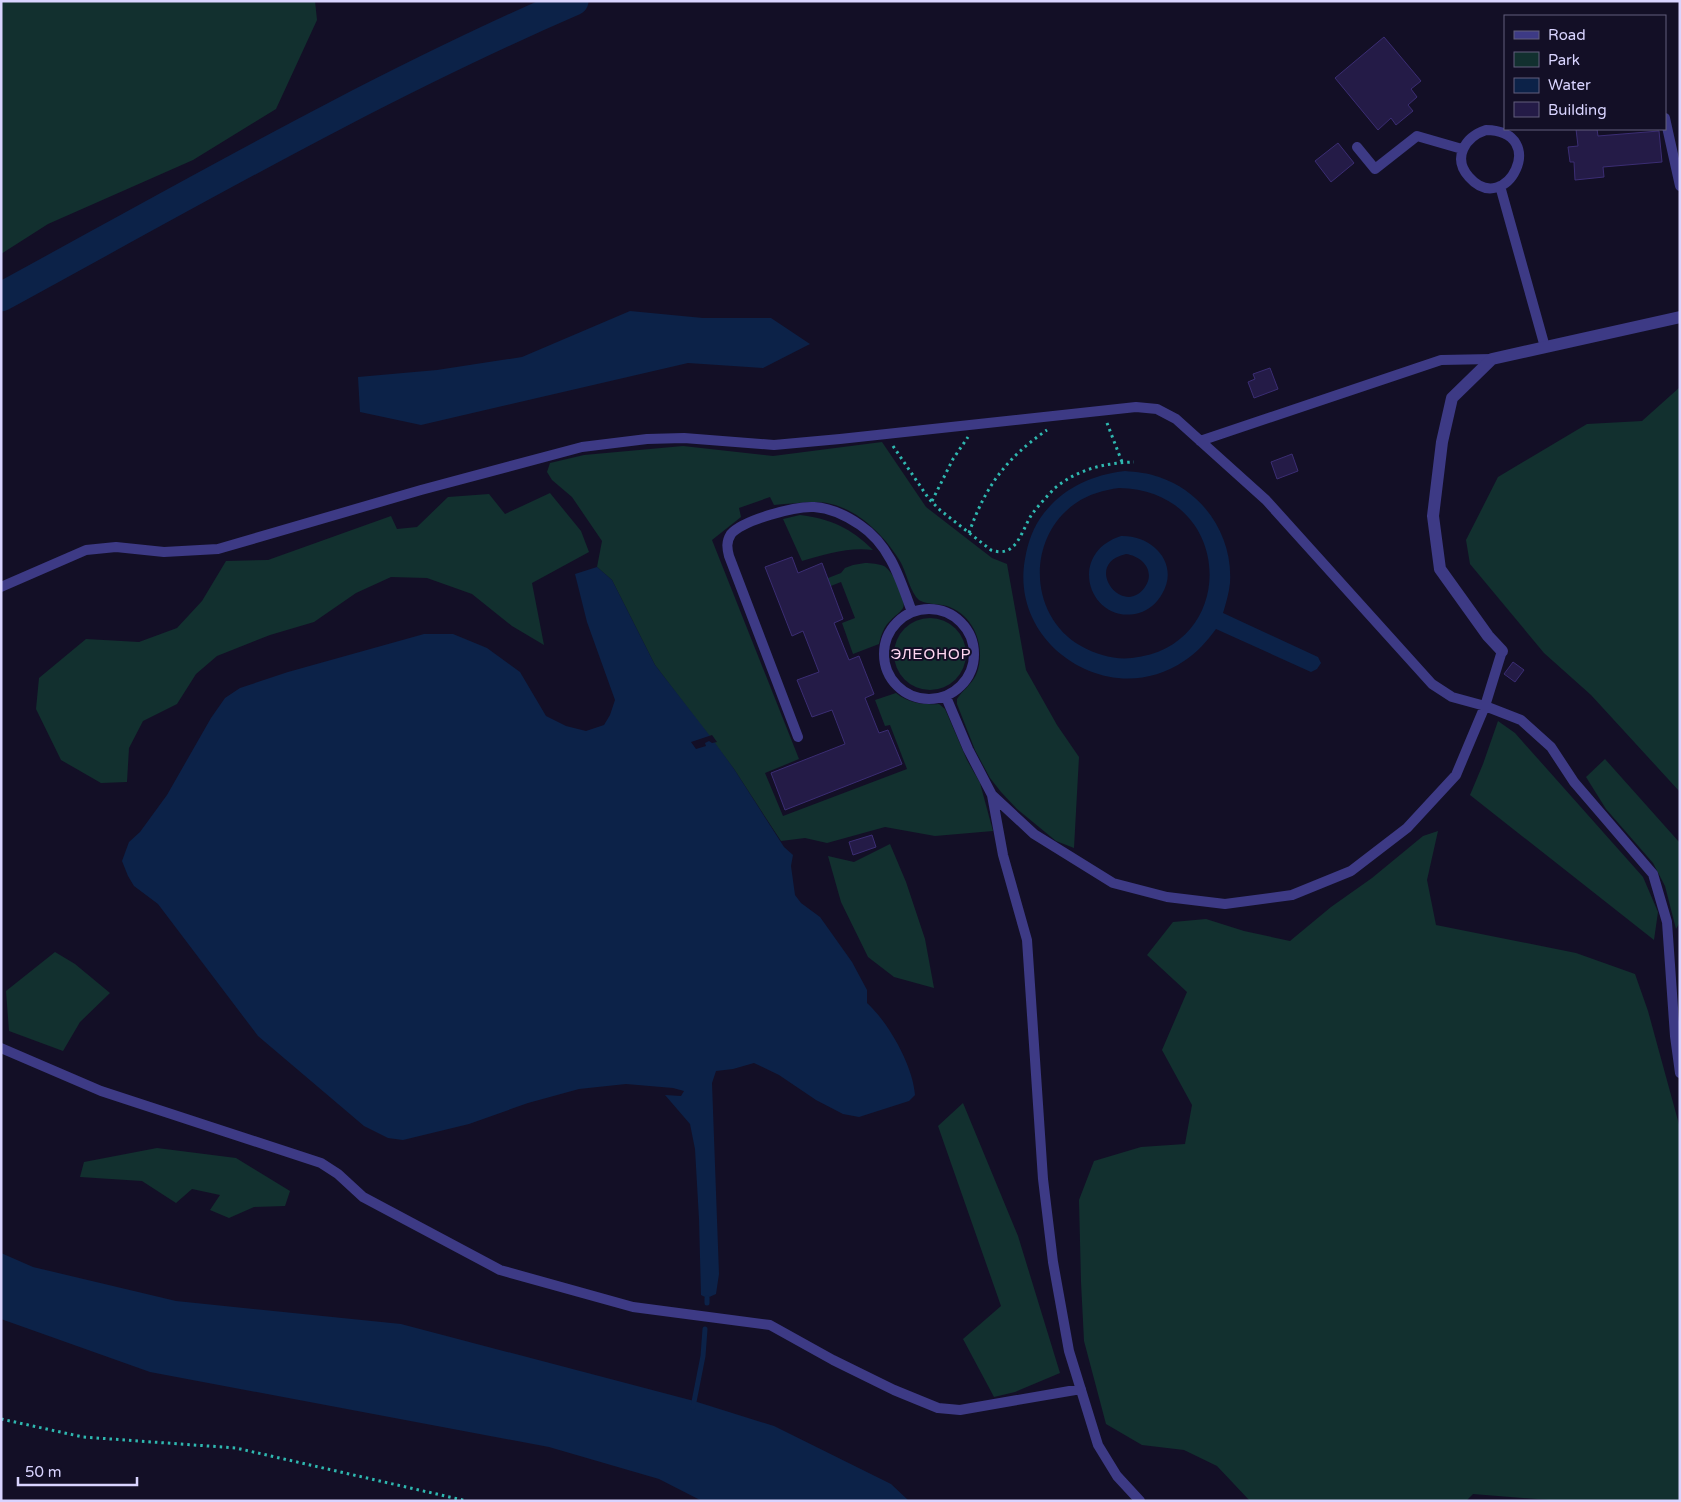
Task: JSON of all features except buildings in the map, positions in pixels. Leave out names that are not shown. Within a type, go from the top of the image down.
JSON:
[{"type":"street","points":[[1502,651],[1488,636],[1440,569],[1433,516],[1442,442],[1452,398],[1492,359],[1680,317]]},
{"type":"lane","points":[[1666,123],[1680,186]]},
{"type":"lane","points":[[1486,130],[1496,130],[1505,133],[1512,139],[1520,156],[1519,166],[1515,174],[1508,182],[1500,186],[1490,188],[1481,186],[1472,181],[1462,165],[1462,149],[1470,139],[1486,130]]},
{"type":"lane","points":[[1357,147],[1375,170],[1417,136],[1462,149]]},
{"type":"lane","points":[[1500,186],[1545,347]]},
{"type":"lane","points":[[1200,441],[1441,360],[1492,359]]},
{"type":"lane","points":[[1,587],[86,550],[116,547],[164,552],[218,549],[421,490],[582,447],[647,439],[684,438],[774,445],[1102,410],[1136,407],[1157,410],[1176,419],[1266,500],[1432,684],[1452,697],[1485,706],[1521,720],[1550,747],[1574,782],[1653,874],[1667,922],[1675,1036],[1680,1073]]},
{"type":"lane","points":[[798,737],[728,556],[726,544],[731,534],[739,528],[777,512],[797,508],[814,507],[828,509],[843,515],[860,525],[882,545],[894,562],[912,612]]},
{"type":"lane","points":[[928,609],[944,611],[957,618],[968,630],[974,645],[975,661],[970,676],[960,688],[946,697],[932,700],[918,699],[905,693],[894,684],[887,672],[884,658],[885,643],[890,630],[900,619],[912,612],[928,609]]},
{"type":"lane","points":[[992,795],[1034,834],[1113,883],[1167,897],[1225,904],[1292,895],[1351,871],[1407,828],[1456,775],[1485,706],[1502,651]]},
{"type":"lane","points":[[946,697],[968,749],[992,795],[1003,855],[1028,940],[1044,1188],[1053,1262],[1067,1342],[1098,1445],[1130,1496],[1140,1501]]},
{"type":"lane","points":[[1,1048],[101,1092],[321,1163],[338,1174],[363,1197],[500,1270],[633,1307],[770,1324],[833,1360],[894,1390],[938,1408],[960,1410],[1081,1389]]},
{"type":"path","points":[[1102,410],[1122,462]]},
{"type":"path","points":[[932,501],[953,459],[978,424]]},
{"type":"path","points":[[970,533],[979,506],[995,479],[1020,451],[1053,426]]},
{"type":"path","points":[[886,434],[940,510],[991,550],[998,553],[1007,552],[1016,544],[1031,516],[1056,488],[1092,467],[1134,462]]},
{"type":"path","points":[[1,1419],[83,1437],[236,1448],[467,1501]]},
{"type":"green space","points":[[1,1],[315,1],[317,20],[276,109],[193,160],[48,224],[1,254]]},
{"type":"green space","points":[[1680,387],[1680,792],[1591,695],[1544,653],[1470,564],[1466,540],[1498,477],[1587,424],[1642,421]]},
{"type":"green space","points":[[882,442],[926,507],[992,558],[1007,564],[1026,670],[1057,725],[1079,757],[1074,848],[1056,841],[1017,809],[990,778],[975,750],[957,704],[957,699],[976,675],[980,655],[976,634],[965,617],[957,610],[947,606],[920,601],[912,590],[901,563],[891,548],[874,528],[852,513],[829,503],[774,505],[770,497],[739,508],[741,517],[712,540],[799,759],[765,773],[783,816],[907,769],[890,725],[885,726],[875,700],[896,693],[911,701],[922,704],[939,704],[945,709],[967,760],[980,783],[993,831],[935,836],[885,827],[827,843],[805,838],[781,841],[734,769],[655,665],[612,580],[597,567],[602,541],[572,497],[552,480],[547,472],[550,463],[584,455],[683,446],[773,456]]},
{"type":"green space","points":[[550,493],[581,531],[589,552],[532,583],[544,645],[512,626],[472,594],[427,578],[391,577],[356,593],[314,622],[270,635],[217,656],[196,674],[177,704],[143,721],[129,748],[127,782],[101,783],[61,760],[36,709],[39,678],[86,639],[139,642],[177,628],[202,601],[226,561],[268,560],[391,516],[397,529],[417,527],[448,497],[489,494],[505,514]]},
{"type":"green space","points":[[800,515],[821,519],[840,526],[857,536],[873,550],[846,550],[802,561],[783,519]]},
{"type":"green space","points":[[865,563],[884,566],[888,569],[898,586],[904,604],[902,610],[885,628],[879,644],[853,654],[842,623],[855,618],[841,582],[813,593],[810,585],[841,573],[845,568]]},
{"type":"green space","points":[[930,618],[950,624],[960,634],[966,654],[960,674],[950,684],[930,690],[910,684],[900,674],[894,654],[900,634],[910,624]]},
{"type":"green space","points":[[1498,721],[1515,733],[1643,877],[1658,912],[1654,940],[1470,795]]},
{"type":"green space","points":[[1605,759],[1680,843],[1680,922],[1676,929],[1665,886],[1653,863],[1606,809],[1586,777]]},
{"type":"green space","points":[[1438,831],[1427,880],[1436,925],[1576,953],[1635,974],[1648,1011],[1680,1128],[1680,1501],[1561,1501],[1473,1494],[1466,1501],[1250,1501],[1217,1466],[1184,1450],[1142,1445],[1106,1424],[1084,1341],[1079,1200],[1094,1161],[1141,1147],[1185,1144],[1192,1105],[1162,1050],[1187,992],[1147,955],[1173,922],[1206,919],[1244,931],[1290,941],[1423,836]]},
{"type":"green space","points":[[890,844],[906,882],[925,939],[934,988],[894,977],[868,957],[841,902],[828,856],[854,862]]},
{"type":"green space","points":[[55,952],[75,964],[110,993],[80,1022],[63,1051],[9,1031],[6,991]]},
{"type":"green space","points":[[963,1103],[1018,1236],[1060,1373],[1015,1392],[994,1397],[963,1339],[1001,1306],[938,1126]]},
{"type":"green space","points":[[157,1148],[236,1158],[290,1191],[285,1206],[254,1207],[229,1218],[210,1210],[220,1195],[192,1189],[176,1203],[142,1181],[80,1177],[84,1162]]},
{"type":"water","points":[[630,311],[703,318],[771,318],[810,344],[763,368],[688,363],[421,425],[360,412],[358,377],[437,370],[522,357]]},
{"type":"water","points":[[1129,471],[1159,477],[1190,493],[1212,518],[1221,533],[1226,549],[1230,566],[1230,583],[1223,613],[1318,657],[1321,663],[1317,669],[1311,672],[1216,629],[1202,646],[1184,661],[1156,675],[1126,678],[1097,674],[1071,661],[1049,643],[1033,619],[1024,590],[1025,559],[1032,535],[1044,513],[1070,489],[1090,479]],"holes":[[[1119,488],[1157,495],[1185,514],[1203,540],[1210,570],[1206,600],[1192,627],[1167,648],[1132,658],[1106,656],[1093,652],[1081,646],[1064,633],[1051,616],[1043,597],[1040,576],[1042,555],[1048,535],[1060,518],[1076,503],[1091,495]]]},
{"type":"water","points":[[1121,536],[1133,537],[1143,540],[1160,553],[1168,572],[1167,583],[1162,594],[1152,606],[1139,613],[1122,614],[1108,609],[1097,599],[1091,586],[1089,572],[1093,557],[1104,545]],"holes":[[[1126,554],[1132,555],[1146,565],[1149,575],[1145,587],[1136,595],[1126,597],[1117,593],[1110,586],[1106,577],[1107,568],[1113,560]]]},
{"type":"water","points":[[597,567],[612,580],[655,665],[734,769],[784,847],[793,855],[791,866],[795,895],[801,903],[820,917],[852,962],[867,990],[867,1003],[884,1022],[905,1058],[915,1095],[909,1101],[859,1117],[843,1114],[816,1100],[779,1075],[754,1063],[733,1069],[716,1071],[712,1083],[719,1274],[716,1294],[707,1298],[701,1295],[695,1149],[690,1124],[665,1095],[681,1096],[684,1091],[673,1088],[626,1084],[579,1089],[528,1103],[469,1124],[403,1140],[388,1138],[364,1126],[258,1036],[158,904],[134,886],[122,861],[129,842],[140,832],[167,795],[211,718],[225,698],[240,688],[288,672],[424,634],[453,634],[487,648],[520,672],[546,716],[566,726],[586,731],[604,725],[615,700],[587,622],[575,574]]},
{"type":"water","points":[[1,1253],[33,1267],[176,1301],[401,1324],[694,1401],[774,1426],[891,1484],[909,1501],[702,1501],[659,1479],[549,1447],[150,1372],[1,1319]]},
{"type":"pier","points":[[712,735],[717,742],[712,743],[709,741],[705,743],[706,746],[696,749],[691,742]]},
{"type":"waterway","points":[[1,297],[284,142],[428,69],[574,1]]},
{"type":"waterway","points":[[707,1298],[707,1303]]},
{"type":"waterway","points":[[693,1407],[703,1356],[705,1329]]},
{"type":"district","name":"ЭЛЕОНОР","points":[[931,654]]}]
